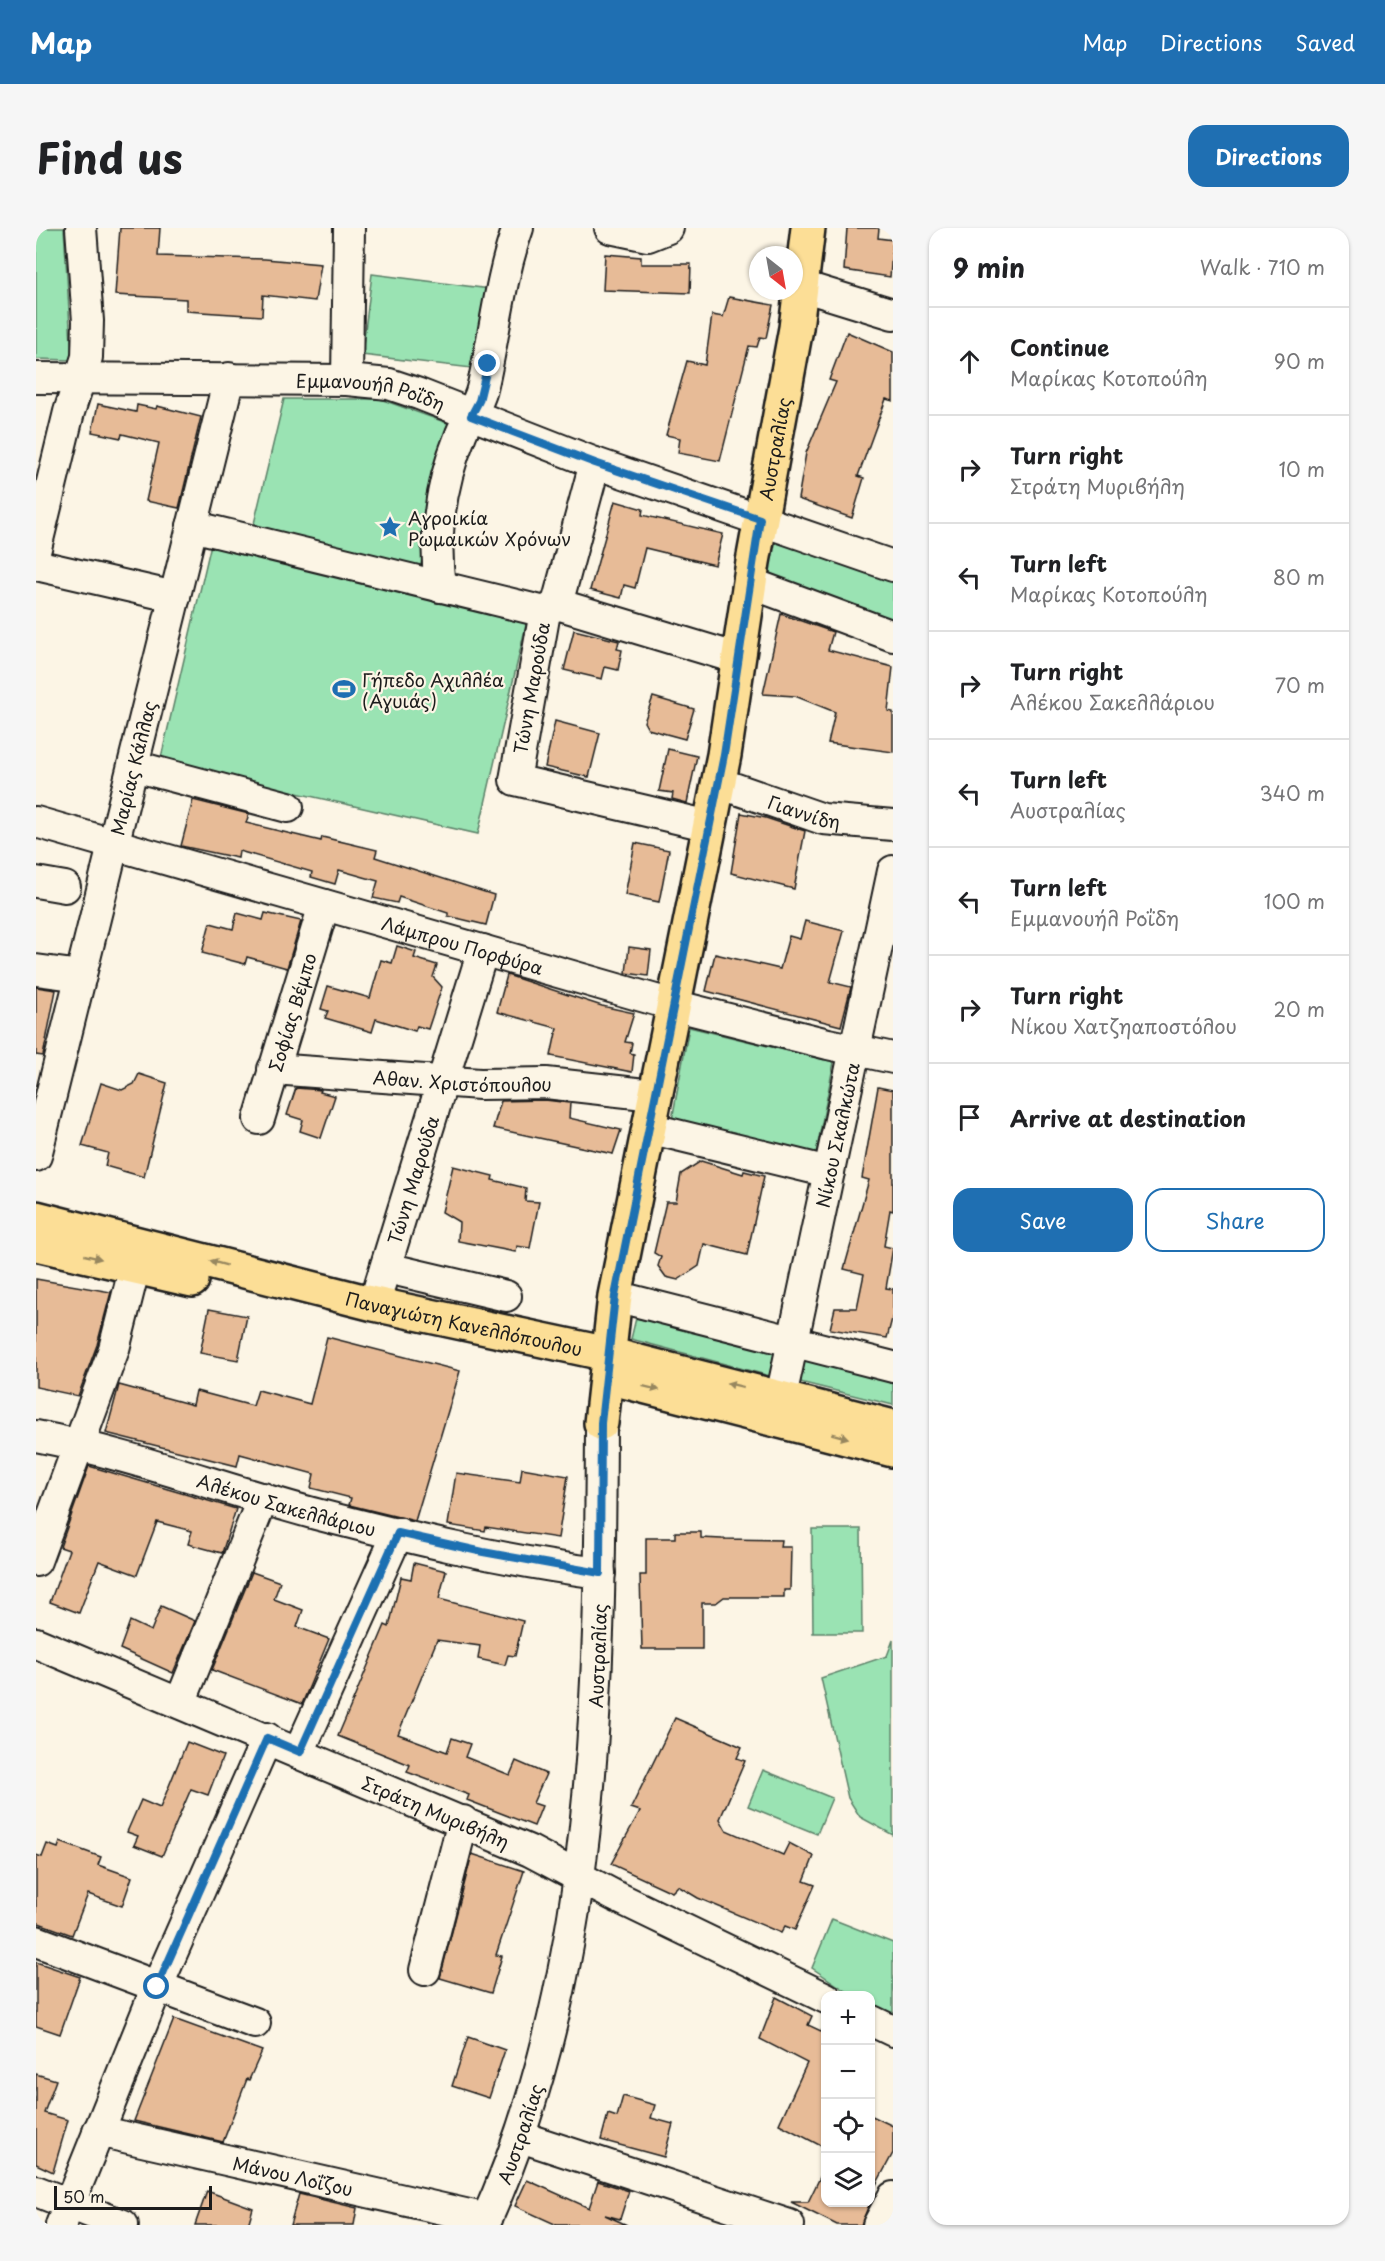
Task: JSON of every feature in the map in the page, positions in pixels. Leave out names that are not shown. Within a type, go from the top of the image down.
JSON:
[{"type":"main road","name":"Αυστραλίας","points":[[803,276],[808,228]]},
{"type":"main road","name":"Αυστραλίας","points":[[601,1423],[615,1296],[719,783],[760,519],[799,300]]},
{"type":"main road","name":"Παναγιώτη Κανελλόπουλου","points":[[36,1218],[607,1365],[893,1450]]},
{"type":"main road","name":"Παναγιώτη Κανελλόπουλου","points":[[36,1244],[607,1365],[781,1397],[893,1426]]},
{"type":"street","points":[[36,548],[88,344],[81,228]]},
{"type":"street","points":[[347,380],[349,228]]},
{"type":"street","points":[[440,586],[436,550],[440,510],[458,443],[482,391],[500,292],[518,228]]},
{"type":"street","points":[[610,228],[648,236],[668,228]]},
{"type":"street","points":[[803,286],[893,314]]},
{"type":"street","name":"Εμμανουήλ Ροΐδη","points":[[36,378],[347,380],[389,384],[595,463],[893,566]]},
{"type":"street","name":"Μαρίας Κάλλας","points":[[36,1156],[229,378]]},
{"type":"street","name":"Τώνη Μαρούδα","points":[[595,463],[551,608],[515,780],[710,826]]},
{"type":"street","points":[[192,526],[440,586],[551,608],[739,659]]},
{"type":"street","points":[[36,565],[175,597]]},
{"type":"street","points":[[750,584],[893,636]]},
{"type":"street","points":[[134,766],[288,807]]},
{"type":"street","name":"Γιαννίδη","points":[[719,783],[823,819],[893,825]]},
{"type":"street","name":"Λάμπρου Πορφύρα","points":[[36,822],[673,1005],[855,1051],[893,1058]]},
{"type":"street","name":"Νίκου Σκαλκώτα","points":[[781,1397],[893,871]]},
{"type":"street","name":"Σοφίας Βέμπο","points":[[259,1119],[324,905]]},
{"type":"street","name":"Τώνη Μαρούδα","points":[[374,1304],[387,1269],[483,950]]},
{"type":"street","points":[[36,970],[81,976]]},
{"type":"street","name":"Αθαν. Χριστόπουλου","points":[[273,1069],[444,1082],[546,1083],[654,1095]]},
{"type":"street","points":[[648,1128],[829,1172]]},
{"type":"street","points":[[36,1561],[114,1349],[135,1266]]},
{"type":"street","points":[[387,1269],[506,1296]]},
{"type":"street","points":[[615,1296],[893,1367]]},
{"type":"street","name":"Αυστραλίας","points":[[485,2222],[521,2137],[546,2049],[579,1877],[593,1728],[600,1573],[601,1423]]},
{"type":"street","name":"Αλέκου Σακελλάριου","points":[[36,1436],[80,1445],[263,1498],[398,1533],[493,1554],[600,1573]]},
{"type":"street","points":[[180,1703],[263,1498]]},
{"type":"street","points":[[300,1752],[398,1533]]},
{"type":"street","name":"Στράτη Μυριβήλη","points":[[36,1643],[463,1821],[543,1857],[821,1996]]},
{"type":"street","points":[[65,2215],[157,1987],[267,1738]]},
{"type":"street","points":[[425,1970],[463,1821]]},
{"type":"street","points":[[36,1941],[255,2023]]},
{"type":"street","points":[[875,2022],[893,2031]]},
{"type":"street","name":"Μάνου Λοΐζου","points":[[98,2131],[485,2222]]},
{"type":"street","points":[[521,2137],[789,2225]]},
{"type":"street","points":[[36,2191],[65,2215],[123,2225]]},
{"type":"street","points":[[878,2225],[893,2197]]},
{"type":"green space","points":[[36,228],[64,228],[72,360],[36,359]]},
{"type":"green space","points":[[372,274],[490,289],[480,369],[362,355]]},
{"type":"green space","points":[[284,399],[380,399],[453,425],[419,573],[252,532]]},
{"type":"green space","points":[[771,536],[893,580],[893,625],[764,579]]},
{"type":"green space","name":"Γήπεδο Αχιλλέα (Αγυιάς)","points":[[211,544],[528,616],[478,834],[160,762]]},
{"type":"green space","points":[[689,1027],[834,1062],[816,1153],[672,1120]]},
{"type":"green space","points":[[636,1318],[775,1352],[770,1376],[631,1339]]},
{"type":"green space","points":[[805,1358],[893,1381],[893,1405],[800,1382]]},
{"type":"green space","points":[[812,1529],[861,1529],[862,1633],[813,1633]]},
{"type":"green space","points":[[893,1640],[893,1835],[860,1817],[848,1798],[821,1678],[887,1656]]},
{"type":"green space","points":[[763,1770],[832,1798],[817,1834],[748,1806]]},
{"type":"green space","points":[[832,1919],[893,1943],[893,2016],[875,2007],[875,1991],[846,1991],[812,1968]]},
{"type":"building","points":[[120,228],[160,228],[158,256],[265,259],[321,264],[315,301],[263,295],[262,316],[186,311],[186,299],[115,295]]},
{"type":"building","points":[[847,228],[879,228],[878,238],[893,240],[890,277],[844,270]]},
{"type":"building","points":[[605,254],[641,257],[641,264],[691,264],[690,293],[603,290]]},
{"type":"building","points":[[729,297],[773,305],[766,338],[760,337],[757,347],[749,346],[720,461],[678,453],[680,438],[666,435],[687,361],[705,365],[712,315],[723,317]]},
{"type":"building","points":[[847,332],[893,352],[893,401],[886,399],[858,476],[864,478],[852,518],[798,499],[806,453],[836,382],[829,380]]},
{"type":"building","points":[[98,404],[136,412],[137,405],[156,409],[157,406],[201,417],[179,508],[146,501],[159,443],[122,434],[121,438],[92,432]]},
{"type":"building","points":[[615,501],[643,509],[642,515],[723,534],[715,565],[645,548],[635,588],[624,585],[621,598],[590,590]]},
{"type":"building","points":[[781,614],[833,632],[828,650],[893,667],[888,711],[893,712],[893,752],[828,743],[835,712],[795,696],[763,694]]},
{"type":"building","points":[[574,630],[619,641],[617,649],[622,650],[618,670],[605,667],[602,679],[564,670]]},
{"type":"building","points":[[653,697],[694,709],[685,739],[648,729],[644,722]]},
{"type":"building","points":[[555,721],[600,733],[589,777],[545,767]]},
{"type":"building","points":[[668,749],[697,756],[687,803],[672,799],[673,793],[659,791]]},
{"type":"building","points":[[193,800],[249,814],[246,823],[321,841],[322,837],[377,850],[375,857],[494,895],[486,925],[448,916],[448,913],[399,897],[397,903],[373,898],[378,881],[339,870],[335,884],[311,877],[312,872],[239,851],[238,858],[181,846]]},
{"type":"building","points":[[741,813],[766,818],[805,831],[794,889],[731,873]]},
{"type":"building","points":[[635,843],[669,850],[659,902],[625,895]]},
{"type":"building","points":[[237,913],[263,920],[265,913],[301,921],[287,968],[247,957],[245,964],[202,953],[210,923],[233,929]]},
{"type":"building","points":[[805,921],[844,931],[830,982],[851,987],[841,1026],[706,991],[715,954],[780,969],[789,936],[800,939]]},
{"type":"building","points":[[397,946],[416,952],[414,958],[437,965],[433,977],[442,987],[428,1029],[417,1026],[415,1031],[376,1019],[372,1032],[325,1018],[328,1011],[321,1009],[328,986],[370,998],[381,960],[392,963]]},
{"type":"building","points":[[629,947],[651,950],[648,976],[626,973]]},
{"type":"building","points":[[507,975],[602,1006],[634,1013],[625,1042],[632,1043],[630,1053],[634,1054],[632,1072],[551,1056],[557,1028],[497,1012]]},
{"type":"building","points":[[36,987],[56,990],[43,1056],[36,1055]]},
{"type":"building","points":[[139,1074],[167,1083],[144,1177],[105,1166],[108,1153],[82,1146],[101,1083],[122,1090],[134,1084]]},
{"type":"building","points":[[878,1087],[893,1090],[893,1211],[890,1210],[884,1246],[893,1248],[886,1288],[893,1289],[893,1315],[887,1338],[830,1329],[835,1308],[857,1308],[864,1274],[844,1269],[869,1180],[862,1178]]},
{"type":"building","points":[[296,1088],[321,1090],[320,1092],[335,1096],[321,1138],[300,1131],[303,1120],[287,1115]]},
{"type":"building","points":[[545,1100],[570,1103],[569,1118],[621,1130],[613,1154],[493,1128],[501,1101]]},
{"type":"building","points":[[701,1161],[743,1174],[744,1171],[764,1176],[747,1255],[704,1244],[699,1266],[678,1280],[666,1277],[658,1266],[661,1257],[654,1253],[666,1202],[676,1202],[681,1174]]},
{"type":"building","points":[[453,1166],[493,1176],[492,1180],[526,1188],[525,1201],[539,1202],[530,1248],[517,1246],[516,1252],[458,1241],[459,1222],[442,1212]]},
{"type":"building","points":[[36,1279],[111,1292],[97,1345],[78,1396],[36,1387]]},
{"type":"building","points":[[209,1309],[247,1316],[238,1360],[200,1353]]},
{"type":"building","points":[[327,1337],[460,1371],[415,1521],[349,1505],[351,1498],[311,1488],[314,1474],[240,1454],[237,1466],[106,1433],[119,1385],[193,1405],[196,1391],[253,1406],[258,1390],[310,1404]]},
{"type":"building","points":[[89,1466],[236,1509],[222,1553],[188,1544],[192,1531],[157,1522],[137,1575],[99,1561],[79,1613],[50,1602],[69,1550],[60,1547]]},
{"type":"building","points":[[522,1468],[568,1476],[558,1538],[486,1527],[485,1531],[448,1525],[456,1473],[520,1482]]},
{"type":"building","points":[[675,1532],[701,1532],[701,1538],[781,1540],[780,1547],[791,1547],[790,1590],[784,1590],[784,1597],[724,1597],[716,1603],[702,1603],[702,1649],[642,1649],[640,1575],[646,1575],[646,1538],[675,1538]]},
{"type":"building","points":[[414,1563],[446,1571],[439,1599],[523,1621],[515,1656],[508,1655],[505,1665],[478,1659],[480,1646],[437,1640],[398,1734],[447,1752],[452,1738],[470,1744],[465,1757],[510,1775],[516,1761],[546,1774],[533,1803],[542,1806],[534,1826],[467,1800],[469,1795],[407,1772],[410,1765],[338,1736],[385,1625],[389,1627],[401,1577],[411,1579]]},
{"type":"building","points":[[252,1572],[280,1582],[274,1599],[303,1610],[297,1627],[329,1639],[302,1704],[212,1670]]},
{"type":"building","points":[[161,1606],[195,1621],[173,1673],[120,1649],[130,1621],[151,1631]]},
{"type":"building","points":[[675,1718],[742,1747],[737,1758],[745,1761],[720,1819],[726,1830],[783,1855],[789,1843],[814,1856],[804,1881],[815,1885],[795,1930],[785,1926],[781,1933],[698,1898],[678,1886],[672,1892],[611,1864],[640,1811],[631,1808]]},
{"type":"building","points":[[187,1742],[223,1756],[208,1795],[191,1789],[162,1856],[134,1845],[138,1836],[127,1832],[141,1800],[160,1808]]},
{"type":"building","points":[[60,1842],[101,1857],[98,1865],[132,1877],[122,1906],[88,1894],[72,1935],[36,1922],[36,1855],[42,1857],[47,1844],[58,1848]]},
{"type":"building","points":[[472,1854],[524,1871],[496,1955],[502,1956],[491,1993],[440,1978]]},
{"type":"building","points":[[36,1962],[80,1977],[60,2034],[36,2026]]},
{"type":"building","points":[[776,1997],[812,2016],[808,2025],[821,2031],[821,2146],[779,2124],[807,2063],[760,2039]]},
{"type":"building","points":[[174,2019],[262,2051],[249,2080],[247,2079],[223,2142],[134,2121]]},
{"type":"building","points":[[468,2037],[505,2050],[489,2098],[452,2086]]},
{"type":"building","points":[[36,2074],[56,2080],[44,2113],[68,2120],[53,2172],[36,2164]]},
{"type":"building","points":[[623,2096],[655,2105],[651,2118],[673,2124],[664,2157],[601,2140],[608,2114],[617,2117]]},
{"type":"building","points":[[875,2117],[893,2126],[893,2153],[875,2187]]},
{"type":"building","points":[[821,2175],[821,2207],[868,2207],[861,2225],[837,2225],[791,2202],[808,2202]]},
{"type":"building","points":[[527,2180],[589,2208],[598,2181],[629,2191],[620,2219],[605,2215],[627,2225],[557,2225],[515,2206]]},
{"type":"building","points":[[207,2191],[253,2208],[248,2225],[195,2225]]},
{"type":"building","points":[[299,2194],[357,2208],[354,2225],[290,2225]]},
{"type":"place","name":"Αγροικία Ρωμαικών Χρόνων","points":[[390,527]]},
{"type":"place","name":"Γήπεδο Αχιλλέα (Αγυιάς)","points":[[344,689]]},
{"type":"route","points":[[157,1987],[267,1738],[300,1752],[398,1533],[483,1552],[600,1573],[601,1423],[615,1296],[724,755],[760,519],[595,463],[471,416],[479,401],[488,364]]}]
